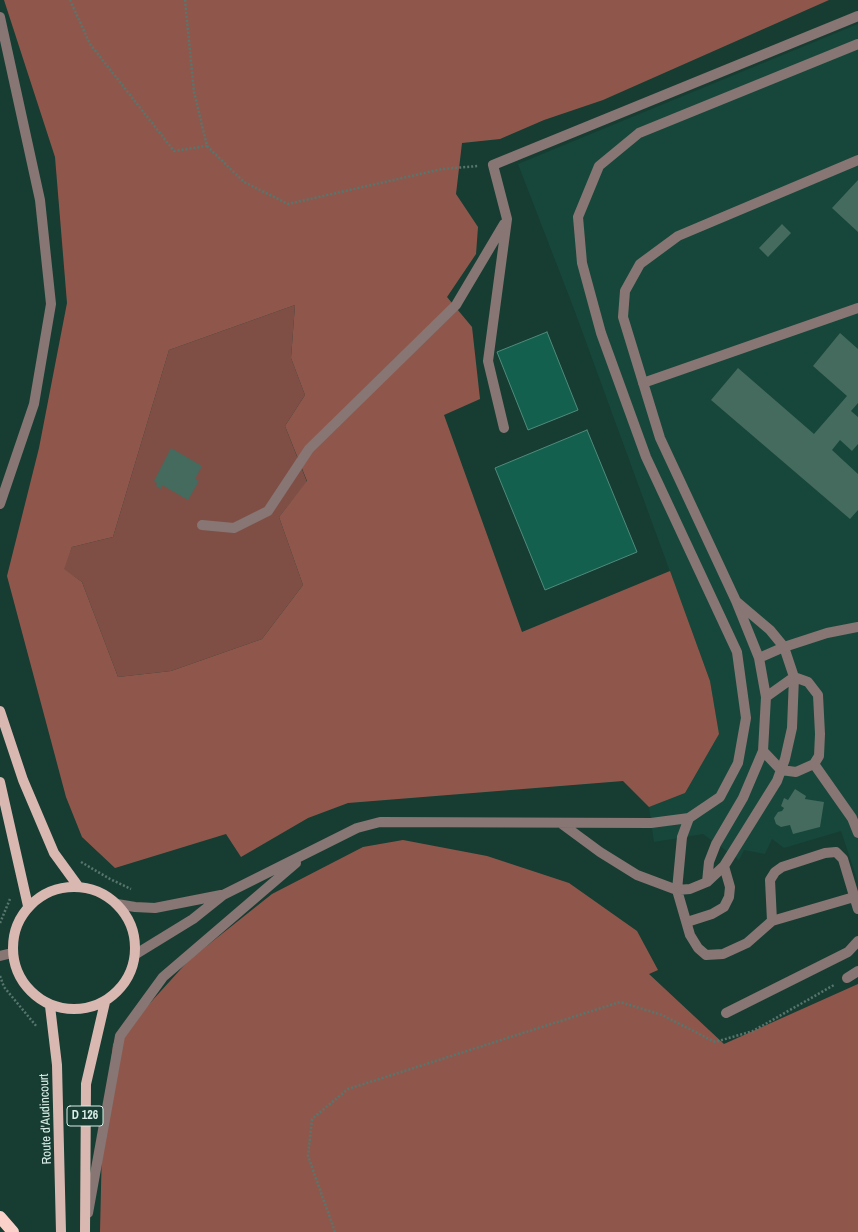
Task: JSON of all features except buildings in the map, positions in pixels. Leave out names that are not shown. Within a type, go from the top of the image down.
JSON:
[{"type":"highway","points":[[0,1217],[13,1232]]},
{"type":"main road","points":[[0,711],[23,780],[54,853],[78,886]]},
{"type":"main road","points":[[0,782],[28,906]]},
{"type":"main road","points":[[78,886],[99,892],[117,904],[131,925],[136,954],[125,982],[105,1002],[90,1008],[70,1010],[50,1006],[33,994],[18,975],[12,953],[17,924],[28,906],[42,895],[62,887],[78,886]]},
{"type":"main road","name":"D 126","points":[[85,1231],[86,1084],[105,1002]]},
{"type":"main road","name":"Route d'Audincourt","points":[[50,1006],[57,1065],[61,1232]]},
{"type":"street","points":[[504,428],[488,361],[507,219],[493,165],[858,16]]},
{"type":"street","points":[[0,17],[40,200],[51,304],[34,404],[0,504]]},
{"type":"street","points":[[136,954],[193,919],[223,895],[357,828],[380,822],[562,824],[651,823],[689,818],[720,797],[738,763],[746,718],[737,652],[646,457],[601,333],[582,263],[578,217],[599,166],[639,133],[858,44]]},
{"type":"street","points":[[707,882],[709,862],[716,844],[743,798],[763,751],[766,697],[759,658],[736,601],[660,438],[624,317],[625,291],[640,264],[678,236],[858,160]]},
{"type":"street","points":[[202,525],[234,528],[268,511],[309,448],[456,305],[507,219]]},
{"type":"street","points":[[643,383],[858,308]]},
{"type":"street","points":[[562,824],[600,852],[637,875],[677,890],[690,889],[707,882],[724,866],[777,781],[792,728],[794,677],[784,647],[770,630],[736,601]]},
{"type":"street","points":[[759,658],[784,647],[827,633],[858,627]]},
{"type":"street","points":[[766,697],[794,677]]},
{"type":"street","points":[[763,751],[781,770],[796,772],[814,764],[819,756],[820,734],[818,695],[808,682],[794,677]]},
{"type":"street","points":[[814,764],[852,818],[858,833]]},
{"type":"street","points":[[689,818],[682,838],[677,890],[690,935],[698,948],[706,955],[723,954],[747,943],[772,921],[854,896]]},
{"type":"street","points":[[85,1231],[120,1036],[163,977],[308,852]]},
{"type":"street","points":[[772,921],[770,880],[775,872],[782,867],[825,853],[836,852],[843,859],[858,909]]},
{"type":"street","points":[[687,922],[712,914],[724,907],[729,897],[730,887],[724,866]]},
{"type":"street","points":[[117,904],[134,907],[155,908],[223,895]]},
{"type":"street","points":[[726,1013],[848,952],[858,941]]},
{"type":"street","points":[[0,956],[12,953]]},
{"type":"street","points":[[847,978],[858,971]]},
{"type":"path","points":[[70,0],[90,44],[174,151],[207,146]]},
{"type":"path","points":[[185,0],[194,92],[207,146],[244,182],[288,204],[442,169],[493,165]]},
{"type":"path","points":[[77,859],[110,879],[133,890]]},
{"type":"path","points":[[335,1232],[308,1156],[312,1119],[348,1089],[620,1002],[662,1015],[715,1042],[752,1031],[847,978]]},
{"type":"shaded area","points":[[4,0],[829,0],[603,100],[544,120],[500,139],[462,143],[456,194],[478,227],[476,254],[447,297],[472,327],[480,399],[444,415],[522,632],[670,571],[710,681],[719,734],[685,793],[649,807],[623,781],[348,803],[308,818],[241,857],[226,834],[115,868],[82,837],[66,797],[7,576],[39,448],[67,303],[55,157]],"holes":[[[295,305],[291,358],[305,395],[285,426],[307,481],[279,517],[303,585],[262,639],[171,671],[118,677],[82,582],[64,569],[72,547],[113,537],[169,350]]]},
{"type":"shaded area","points":[[858,24],[858,882],[841,831],[784,848],[772,839],[765,854],[744,850],[739,860],[703,834],[654,842],[649,807],[685,793],[719,734],[710,681],[574,309],[518,164]]},
{"type":"shaded area","points":[[295,305],[291,358],[305,395],[285,426],[307,482],[279,517],[303,585],[262,639],[171,671],[118,677],[82,582],[63,569],[72,547],[113,537],[169,350]]},
{"type":"shaded area","points":[[547,332],[578,410],[528,430],[497,352]]},
{"type":"shaded area","points":[[587,430],[637,552],[545,590],[495,468]]},
{"type":"shaded area","points":[[403,840],[487,856],[569,883],[637,931],[658,970],[649,974],[724,1044],[858,984],[858,1232],[100,1232],[102,1146],[113,1044],[189,960],[272,894],[363,847]]}]
